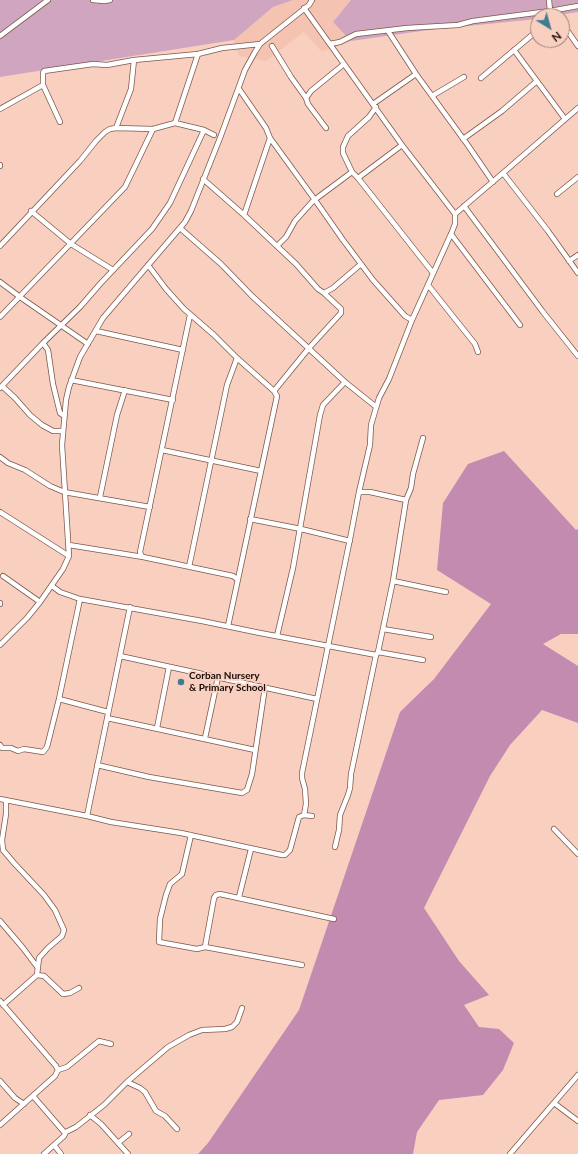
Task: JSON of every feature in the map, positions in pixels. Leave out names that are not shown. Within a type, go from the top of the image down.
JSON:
[{"type":"street","points":[[0,36],[48,0]]},
{"type":"street","points":[[93,0],[110,0]]},
{"type":"street","points":[[0,645],[27,618],[40,602],[63,569],[69,556],[62,444],[66,400],[71,380],[80,357],[103,318],[180,228],[191,211],[245,70],[260,44],[312,0]]},
{"type":"street","points":[[565,8],[578,6]]},
{"type":"street","points":[[304,8],[402,144],[455,214],[455,224],[412,320],[389,380],[379,398],[371,424],[370,445],[359,492],[302,773],[306,804],[304,815]]},
{"type":"street","points":[[330,44],[340,42],[356,34],[458,25],[473,21],[530,13]]},
{"type":"street","points":[[388,31],[416,74],[493,182]]},
{"type":"street","points":[[570,34],[578,46]]},
{"type":"street","points":[[481,78],[530,37]]},
{"type":"street","points":[[60,122],[43,85],[44,71],[93,64],[107,65],[134,60],[198,54],[222,48],[260,44]]},
{"type":"street","points":[[272,46],[306,98],[308,104],[326,128]]},
{"type":"street","points":[[514,50],[565,119]]},
{"type":"street","points":[[175,122],[198,54]]},
{"type":"street","points":[[116,128],[131,89],[134,60]]},
{"type":"street","points":[[306,98],[311,91],[344,64]]},
{"type":"street","points":[[416,74],[375,106],[369,117],[348,136],[342,147],[343,153],[352,172],[433,273]]},
{"type":"street","points":[[432,96],[464,77]]},
{"type":"street","points":[[463,139],[502,111],[537,81]]},
{"type":"street","points":[[0,109],[43,85]]},
{"type":"street","points":[[239,89],[266,128],[270,138],[343,240],[373,280],[405,316],[412,320]]},
{"type":"street","points":[[455,214],[578,108]]},
{"type":"street","points":[[0,246],[80,161],[105,132],[116,128],[153,129],[175,122],[204,130],[214,135]]},
{"type":"street","points":[[0,317],[20,298],[125,187],[153,129]]},
{"type":"street","points":[[63,431],[54,431],[42,425],[30,415],[16,398],[1,387],[80,307],[152,229],[163,214],[177,189],[204,130]]},
{"type":"street","points":[[244,215],[270,138]]},
{"type":"street","points":[[358,178],[402,144]]},
{"type":"street","points":[[277,246],[286,237],[295,221],[308,205],[352,172]]},
{"type":"street","points":[[503,173],[578,273]]},
{"type":"street","points":[[557,194],[578,177]]},
{"type":"street","points":[[203,179],[277,246],[296,264],[318,289],[324,292],[341,309],[341,313],[309,348],[274,391]]},
{"type":"street","points":[[464,206],[578,356]]},
{"type":"street","points":[[31,212],[71,244],[113,270]]},
{"type":"street","points":[[180,228],[221,264],[252,296],[345,382],[376,406]]},
{"type":"street","points":[[451,234],[520,325]]},
{"type":"street","points":[[569,261],[578,255]]},
{"type":"street","points":[[324,292],[333,288],[361,264]]},
{"type":"street","points":[[148,265],[170,294],[190,315],[214,335],[278,396],[260,471],[228,626]]},
{"type":"street","points":[[0,282],[20,298],[88,344]]},
{"type":"street","points":[[428,285],[475,344],[478,352]]},
{"type":"street","points":[[143,557],[140,552],[190,315]]},
{"type":"street","points":[[96,331],[183,350]]},
{"type":"street","points":[[43,343],[48,350],[53,384],[60,413],[64,416]]},
{"type":"street","points":[[189,567],[227,385],[237,358]]},
{"type":"street","points":[[71,380],[173,400]]},
{"type":"street","points":[[277,636],[293,568],[320,415],[323,405],[345,382]]},
{"type":"street","points":[[100,497],[117,415],[124,390]]},
{"type":"street","points":[[335,847],[339,830],[340,815],[348,795],[351,774],[393,581],[406,500],[411,488],[413,474],[423,438]]},
{"type":"street","points":[[162,450],[260,471]]},
{"type":"street","points":[[0,457],[50,486],[64,492],[100,497],[150,507]]},
{"type":"street","points":[[359,492],[370,492],[406,500]]},
{"type":"street","points":[[0,512],[69,556]]},
{"type":"street","points":[[250,520],[300,529],[350,541]]},
{"type":"street","points":[[69,545],[143,557],[233,576],[237,579]]},
{"type":"street","points":[[3,576],[40,602]]},
{"type":"street","points":[[393,581],[446,592]]},
{"type":"street","points":[[52,586],[60,592],[80,598],[328,646],[423,660]]},
{"type":"street","points":[[0,744],[2,748],[11,748],[18,751],[24,749],[43,752],[46,750],[59,699],[80,598]]},
{"type":"street","points":[[88,816],[130,607]]},
{"type":"street","points":[[383,629],[430,636]]},
{"type":"street","points":[[120,656],[317,699]]},
{"type":"street","points":[[157,728],[169,666]]},
{"type":"street","points":[[205,738],[218,677]]},
{"type":"street","points":[[97,766],[239,794],[242,793],[247,790],[252,774],[265,687]]},
{"type":"street","points":[[59,699],[108,712]]},
{"type":"street","points":[[107,718],[255,750]]},
{"type":"street","points":[[0,799],[285,855],[292,846],[299,817],[304,815],[312,816]]},
{"type":"street","points":[[6,801],[6,814],[2,840],[3,850],[14,864],[44,894],[55,910],[64,930],[62,936],[39,958],[37,975],[1,1003],[58,1070]]},
{"type":"street","points":[[554,829],[578,854]]},
{"type":"street","points":[[191,836],[182,874],[170,884],[166,895],[160,920],[159,942],[197,949],[205,946],[302,966]]},
{"type":"street","points":[[239,897],[251,849]]},
{"type":"street","points":[[205,946],[214,898],[216,895],[220,894],[334,919]]},
{"type":"street","points":[[0,921],[38,968]]},
{"type":"street","points":[[37,975],[44,976],[63,994],[70,993],[79,988]]},
{"type":"street","points":[[44,1154],[64,1136],[66,1132],[76,1127],[114,1096],[127,1082],[160,1054],[189,1035],[202,1030],[225,1029],[232,1027],[237,1022],[242,1008]]},
{"type":"street","points":[[0,1125],[55,1076],[58,1070],[67,1066],[99,1041],[111,1044]]},
{"type":"street","points":[[510,1154],[578,1075]]},
{"type":"street","points":[[0,1081],[15,1098],[24,1104]]},
{"type":"street","points":[[127,1082],[145,1092],[156,1111],[165,1116],[176,1129]]},
{"type":"street","points":[[33,1096],[66,1132]]},
{"type":"street","points":[[554,1103],[578,1121]]},
{"type":"street","points":[[90,1115],[96,1119],[126,1153]]},
{"type":"street","points":[[118,1143],[129,1134]]},
{"type":"street","points":[[54,1145],[61,1154]]},
{"type":"shaded area","points":[[0,0],[293,0],[273,7],[234,40],[0,77]]},
{"type":"shaded area","points":[[293,0],[351,0],[333,22],[351,41],[322,52],[304,32],[266,61],[239,56],[234,40],[273,7]]},
{"type":"shaded area","points":[[351,0],[578,0],[578,12],[570,13],[570,8],[530,8],[530,20],[428,30],[351,41],[333,22]]},
{"type":"shaded area","points":[[504,451],[576,530],[578,529],[578,634],[561,634],[543,644],[578,666],[578,723],[542,710],[510,745],[490,776],[424,908],[459,961],[489,995],[464,1005],[479,1027],[499,1029],[514,1043],[503,1070],[483,1095],[439,1100],[417,1132],[413,1154],[198,1154],[208,1143],[299,1010],[400,712],[434,679],[491,604],[437,570],[443,503],[468,464]]},
{"type":"place","name":"Corban Nursery & Primary School","points":[[181,682]]}]
